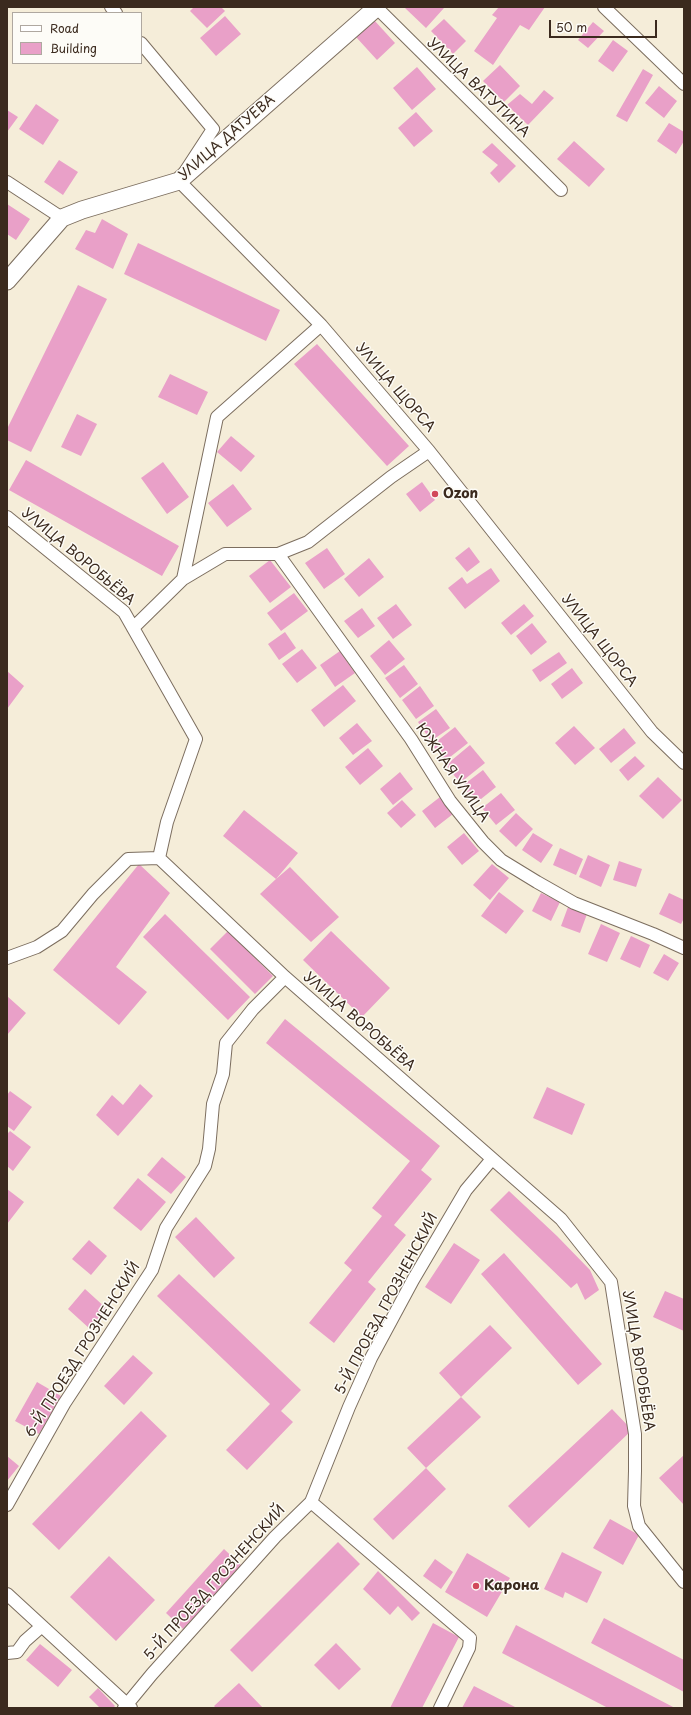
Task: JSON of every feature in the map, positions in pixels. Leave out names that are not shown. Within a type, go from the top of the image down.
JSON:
[{"type":"street","name":"УЛИЦА ДАТУЕВА","points":[[7,281],[62,218],[82,210],[179,181],[376,7]]},
{"type":"street","name":"УЛИЦА ВАТУТИНА","points":[[376,7],[561,190]]},
{"type":"street","points":[[604,7],[684,84]]},
{"type":"street","points":[[142,44],[213,129],[179,181]]},
{"type":"street","name":"УЛИЦА ЩОРСА","points":[[179,181],[321,325],[429,451],[652,732],[684,763]]},
{"type":"street","points":[[7,182],[62,218]]},
{"type":"street","points":[[183,579],[217,417],[321,325]]},
{"type":"street","points":[[133,628],[183,579],[225,554],[278,554],[308,542],[391,477],[429,451]]},
{"type":"street","name":"УЛИЦА ВОРОБЬЁВА","points":[[7,517],[124,612],[196,739],[168,822],[159,858],[286,977],[560,1219],[611,1282],[635,1434],[634,1506],[639,1526],[684,1582]]},
{"type":"street","name":"ЮЖНАЯ УЛИЦА","points":[[278,554],[411,739],[450,801],[487,846],[501,860],[574,903],[653,934],[684,948]]},
{"type":"street","points":[[7,958],[37,947],[62,931],[93,894],[128,859],[159,858]]},
{"type":"street","name":"6-Й ПРОЕЗД ГРОЗНЕНСКИЙ","points":[[7,1505],[64,1404],[152,1270],[166,1228],[205,1166],[209,1149],[213,1104],[223,1074],[226,1043],[253,1009],[286,977]]},
{"type":"street","name":"5-Й ПРОЕЗД ГРОЗНЕНСКИЙ","points":[[127,1707],[275,1537],[311,1502],[349,1407],[372,1358],[413,1280],[466,1190],[492,1159]]},
{"type":"street","points":[[311,1502],[470,1638],[469,1648],[440,1708]]},
{"type":"street","points":[[7,1594],[127,1707]]},
{"type":"street","points":[[7,1653],[17,1652],[42,1626]]},
{"type":"building","points":[[194,7],[221,7],[225,11],[207,28],[190,11]]},
{"type":"building","points":[[499,7],[545,7],[529,30],[520,25],[493,65],[474,51],[497,18],[492,15]]},
{"type":"building","points":[[405,8],[444,8],[426,28]]},
{"type":"building","points":[[225,16],[241,34],[216,56],[200,38]]},
{"type":"building","points":[[444,19],[466,41],[453,54],[431,31]]},
{"type":"building","points":[[374,20],[395,43],[377,60],[356,37]]},
{"type":"building","points":[[593,22],[604,31],[588,48],[578,40]]},
{"type":"building","points":[[613,40],[628,51],[613,72],[598,61]]},
{"type":"building","points":[[500,65],[520,86],[504,102],[483,81]]},
{"type":"building","points":[[417,67],[436,89],[412,110],[393,88]]},
{"type":"building","points":[[643,69],[653,75],[627,122],[616,116]]},
{"type":"building","points":[[659,86],[677,101],[664,118],[645,103]]},
{"type":"building","points":[[544,90],[554,98],[528,125],[507,105],[520,94],[532,104]]},
{"type":"building","points":[[36,104],[59,120],[43,145],[19,129]]},
{"type":"building","points":[[7,110],[18,117],[7,132]]},
{"type":"building","points":[[416,112],[433,131],[414,147],[398,128]]},
{"type":"building","points":[[669,123],[684,132],[684,141],[676,154],[657,141]]},
{"type":"building","points":[[574,141],[605,169],[589,187],[557,159]]},
{"type":"building","points":[[492,143],[516,166],[499,183],[490,173],[498,165],[482,152]]},
{"type":"building","points":[[59,160],[78,172],[63,195],[44,182]]},
{"type":"building","points":[[7,204],[30,219],[16,240],[7,234]]},
{"type":"building","points":[[102,219],[128,234],[113,269],[75,249],[86,230],[95,233]]},
{"type":"building","points":[[138,243],[280,310],[266,341],[124,274]]},
{"type":"building","points":[[78,285],[107,299],[31,452],[7,440],[7,429]]},
{"type":"building","points":[[317,344],[409,446],[387,466],[294,364]]},
{"type":"building","points":[[170,374],[208,392],[197,415],[158,397]]},
{"type":"building","points":[[77,414],[97,424],[81,456],[61,447]]},
{"type":"building","points":[[231,436],[255,456],[241,472],[217,452]]},
{"type":"building","points":[[26,460],[179,546],[162,576],[9,490]]},
{"type":"building","points":[[163,462],[189,497],[167,514],[141,478]]},
{"type":"building","points":[[422,482],[435,500],[420,512],[406,494]]},
{"type":"building","points":[[233,484],[252,509],[227,527],[208,503]]},
{"type":"building","points":[[469,547],[480,562],[467,572],[455,558]]},
{"type":"building","points":[[327,548],[345,574],[324,589],[305,563]]},
{"type":"building","points":[[369,558],[384,577],[359,597],[344,579]]},
{"type":"building","points":[[270,560],[291,587],[270,603],[249,576]]},
{"type":"building","points":[[491,568],[500,581],[465,609],[448,588],[462,577],[467,584]]},
{"type":"building","points":[[294,593],[308,611],[281,631],[267,613]]},
{"type":"building","points":[[396,604],[412,625],[393,639],[377,618]]},
{"type":"building","points":[[524,604],[534,616],[511,635],[501,623]]},
{"type":"building","points":[[362,608],[375,626],[358,638],[344,621]]},
{"type":"building","points":[[532,623],[547,642],[531,655],[516,636]]},
{"type":"building","points":[[285,632],[296,648],[279,660],[268,644]]},
{"type":"building","points":[[389,640],[405,659],[385,675],[370,656]]},
{"type":"building","points":[[302,649],[317,668],[297,683],[282,664]]},
{"type":"building","points":[[340,651],[355,673],[335,687],[320,665]]},
{"type":"building","points":[[559,652],[567,663],[540,682],[532,670]]},
{"type":"building","points":[[404,665],[418,684],[400,698],[385,678]]},
{"type":"building","points":[[572,668],[583,683],[562,699],[551,684]]},
{"type":"building","points":[[7,671],[24,686],[7,709]]},
{"type":"building","points":[[343,685],[356,701],[324,727],[311,710]]},
{"type":"building","points":[[420,686],[434,706],[416,719],[402,700]]},
{"type":"building","points":[[436,709],[450,728],[431,741],[418,722]]},
{"type":"building","points":[[357,723],[372,741],[353,755],[339,738]]},
{"type":"building","points":[[574,726],[595,748],[575,765],[555,743]]},
{"type":"building","points":[[455,727],[468,743],[445,761],[432,745]]},
{"type":"building","points":[[624,728],[636,743],[611,763],[599,749]]},
{"type":"building","points":[[470,745],[485,763],[460,783],[446,765]]},
{"type":"building","points":[[368,748],[383,766],[360,785],[345,767]]},
{"type":"building","points":[[635,756],[645,766],[628,781],[619,770]]},
{"type":"building","points":[[483,770],[496,787],[476,803],[462,786]]},
{"type":"building","points":[[400,772],[413,789],[393,805],[380,789]]},
{"type":"building","points":[[658,777],[682,800],[663,819],[639,796]]},
{"type":"building","points":[[501,793],[515,810],[496,825],[482,808]]},
{"type":"building","points":[[440,797],[453,814],[435,828],[422,811]]},
{"type":"building","points":[[402,800],[416,815],[401,828],[387,813]]},
{"type":"building","points":[[244,810],[298,853],[276,879],[223,836]]},
{"type":"building","points":[[516,813],[533,829],[516,847],[499,831]]},
{"type":"building","points":[[464,833],[479,851],[462,865],[447,847]]},
{"type":"building","points":[[533,833],[553,845],[541,863],[522,850]]},
{"type":"building","points":[[560,848],[583,859],[576,875],[553,865]]},
{"type":"building","points":[[588,855],[610,865],[601,887],[579,877]]},
{"type":"building","points":[[619,861],[642,869],[636,887],[613,880]]},
{"type":"building","points":[[139,864],[170,893],[116,967],[147,992],[119,1025],[53,970]]},
{"type":"building","points":[[492,864],[509,878],[490,900],[473,885]]},
{"type":"building","points":[[290,867],[339,917],[311,942],[260,894]]},
{"type":"building","points":[[499,892],[524,911],[506,934],[481,916]]},
{"type":"building","points":[[541,893],[560,902],[551,921],[532,911]]},
{"type":"building","points":[[669,893],[684,900],[684,918],[681,924],[659,914]]},
{"type":"building","points":[[568,907],[587,914],[580,933],[561,926]]},
{"type":"building","points":[[165,914],[250,997],[228,1020],[143,937]]},
{"type":"building","points":[[601,924],[620,933],[607,962],[588,954]]},
{"type":"building","points":[[228,931],[273,976],[255,994],[210,949]]},
{"type":"building","points":[[331,931],[390,988],[362,1017],[303,960]]},
{"type":"building","points":[[631,936],[650,945],[640,968],[620,959]]},
{"type":"building","points":[[664,954],[679,963],[668,981],[653,973]]},
{"type":"building","points":[[7,996],[26,1013],[7,1035]]},
{"type":"building","points":[[285,1019],[440,1146],[421,1170],[432,1179],[394,1225],[406,1235],[368,1282],[376,1289],[334,1343],[309,1323],[352,1270],[344,1263],[382,1216],[372,1208],[410,1161],[266,1043]]},
{"type":"building","points":[[140,1084],[153,1096],[118,1136],[96,1115],[112,1095],[123,1105]]},
{"type":"building","points":[[547,1087],[585,1104],[572,1135],[533,1118]]},
{"type":"building","points":[[10,1091],[32,1107],[14,1131],[7,1126],[7,1095]]},
{"type":"building","points":[[10,1131],[31,1147],[13,1171],[7,1166],[7,1134]]},
{"type":"building","points":[[162,1157],[186,1177],[171,1194],[147,1175]]},
{"type":"building","points":[[138,1178],[166,1202],[141,1231],[113,1208]]},
{"type":"building","points":[[7,1189],[24,1202],[7,1224]]},
{"type":"building","points":[[509,1191],[557,1236],[590,1270],[599,1290],[585,1300],[577,1283],[571,1288],[490,1210]]},
{"type":"building","points":[[196,1217],[235,1258],[214,1278],[175,1237]]},
{"type":"building","points":[[89,1240],[107,1256],[91,1275],[72,1259]]},
{"type":"building","points":[[454,1243],[480,1260],[451,1304],[425,1287]]},
{"type":"building","points":[[504,1253],[602,1364],[578,1385],[481,1274]]},
{"type":"building","points":[[179,1274],[301,1390],[281,1411],[293,1422],[247,1470],[226,1450],[270,1404],[157,1296]]},
{"type":"building","points":[[85,1289],[107,1309],[90,1329],[68,1309]]},
{"type":"building","points":[[665,1291],[684,1299],[684,1331],[653,1317]]},
{"type":"building","points":[[490,1325],[512,1348],[461,1397],[439,1373]]},
{"type":"building","points":[[133,1355],[153,1373],[124,1405],[104,1386]]},
{"type":"building","points":[[37,1382],[61,1396],[39,1434],[15,1421]]},
{"type":"building","points":[[461,1397],[481,1417],[426,1468],[407,1448]]},
{"type":"building","points":[[612,1409],[632,1430],[529,1528],[508,1506]]},
{"type":"building","points":[[141,1411],[167,1436],[59,1550],[32,1524]]},
{"type":"building","points":[[684,1455],[684,1505],[659,1478]]},
{"type":"building","points":[[7,1456],[19,1466],[7,1481]]},
{"type":"building","points":[[426,1468],[446,1489],[393,1540],[373,1519]]},
{"type":"building","points":[[610,1519],[639,1535],[623,1565],[593,1548]]},
{"type":"building","points":[[338,1542],[360,1564],[252,1672],[230,1650]]},
{"type":"building","points":[[224,1549],[242,1566],[183,1629],[166,1613]]},
{"type":"building","points":[[562,1552],[602,1572],[587,1603],[565,1592],[563,1598],[544,1589]]},
{"type":"building","points":[[467,1553],[510,1578],[487,1617],[445,1592]]},
{"type":"building","points":[[109,1556],[155,1600],[116,1641],[70,1597]]},
{"type":"building","points":[[435,1559],[453,1572],[441,1589],[423,1576]]},
{"type":"building","points":[[378,1571],[420,1613],[412,1621],[398,1606],[390,1615],[363,1589]]},
{"type":"building","points":[[604,1618],[684,1660],[684,1692],[591,1643]]},
{"type":"building","points":[[433,1623],[459,1637],[422,1708],[390,1708]]},
{"type":"building","points":[[516,1625],[675,1708],[608,1708],[502,1653]]},
{"type":"building","points":[[336,1643],[361,1669],[339,1690],[314,1665]]},
{"type":"building","points":[[40,1644],[72,1670],[58,1687],[26,1660]]},
{"type":"building","points":[[239,1683],[263,1708],[216,1708],[214,1706]]},
{"type":"building","points":[[474,1686],[517,1708],[462,1708]]},
{"type":"building","points":[[98,1688],[115,1706],[113,1708],[100,1708],[89,1697]]},
{"type":"place","name":"Ozon","points":[[435,494]]},
{"type":"place","name":"Карона","points":[[476,1586]]}]
